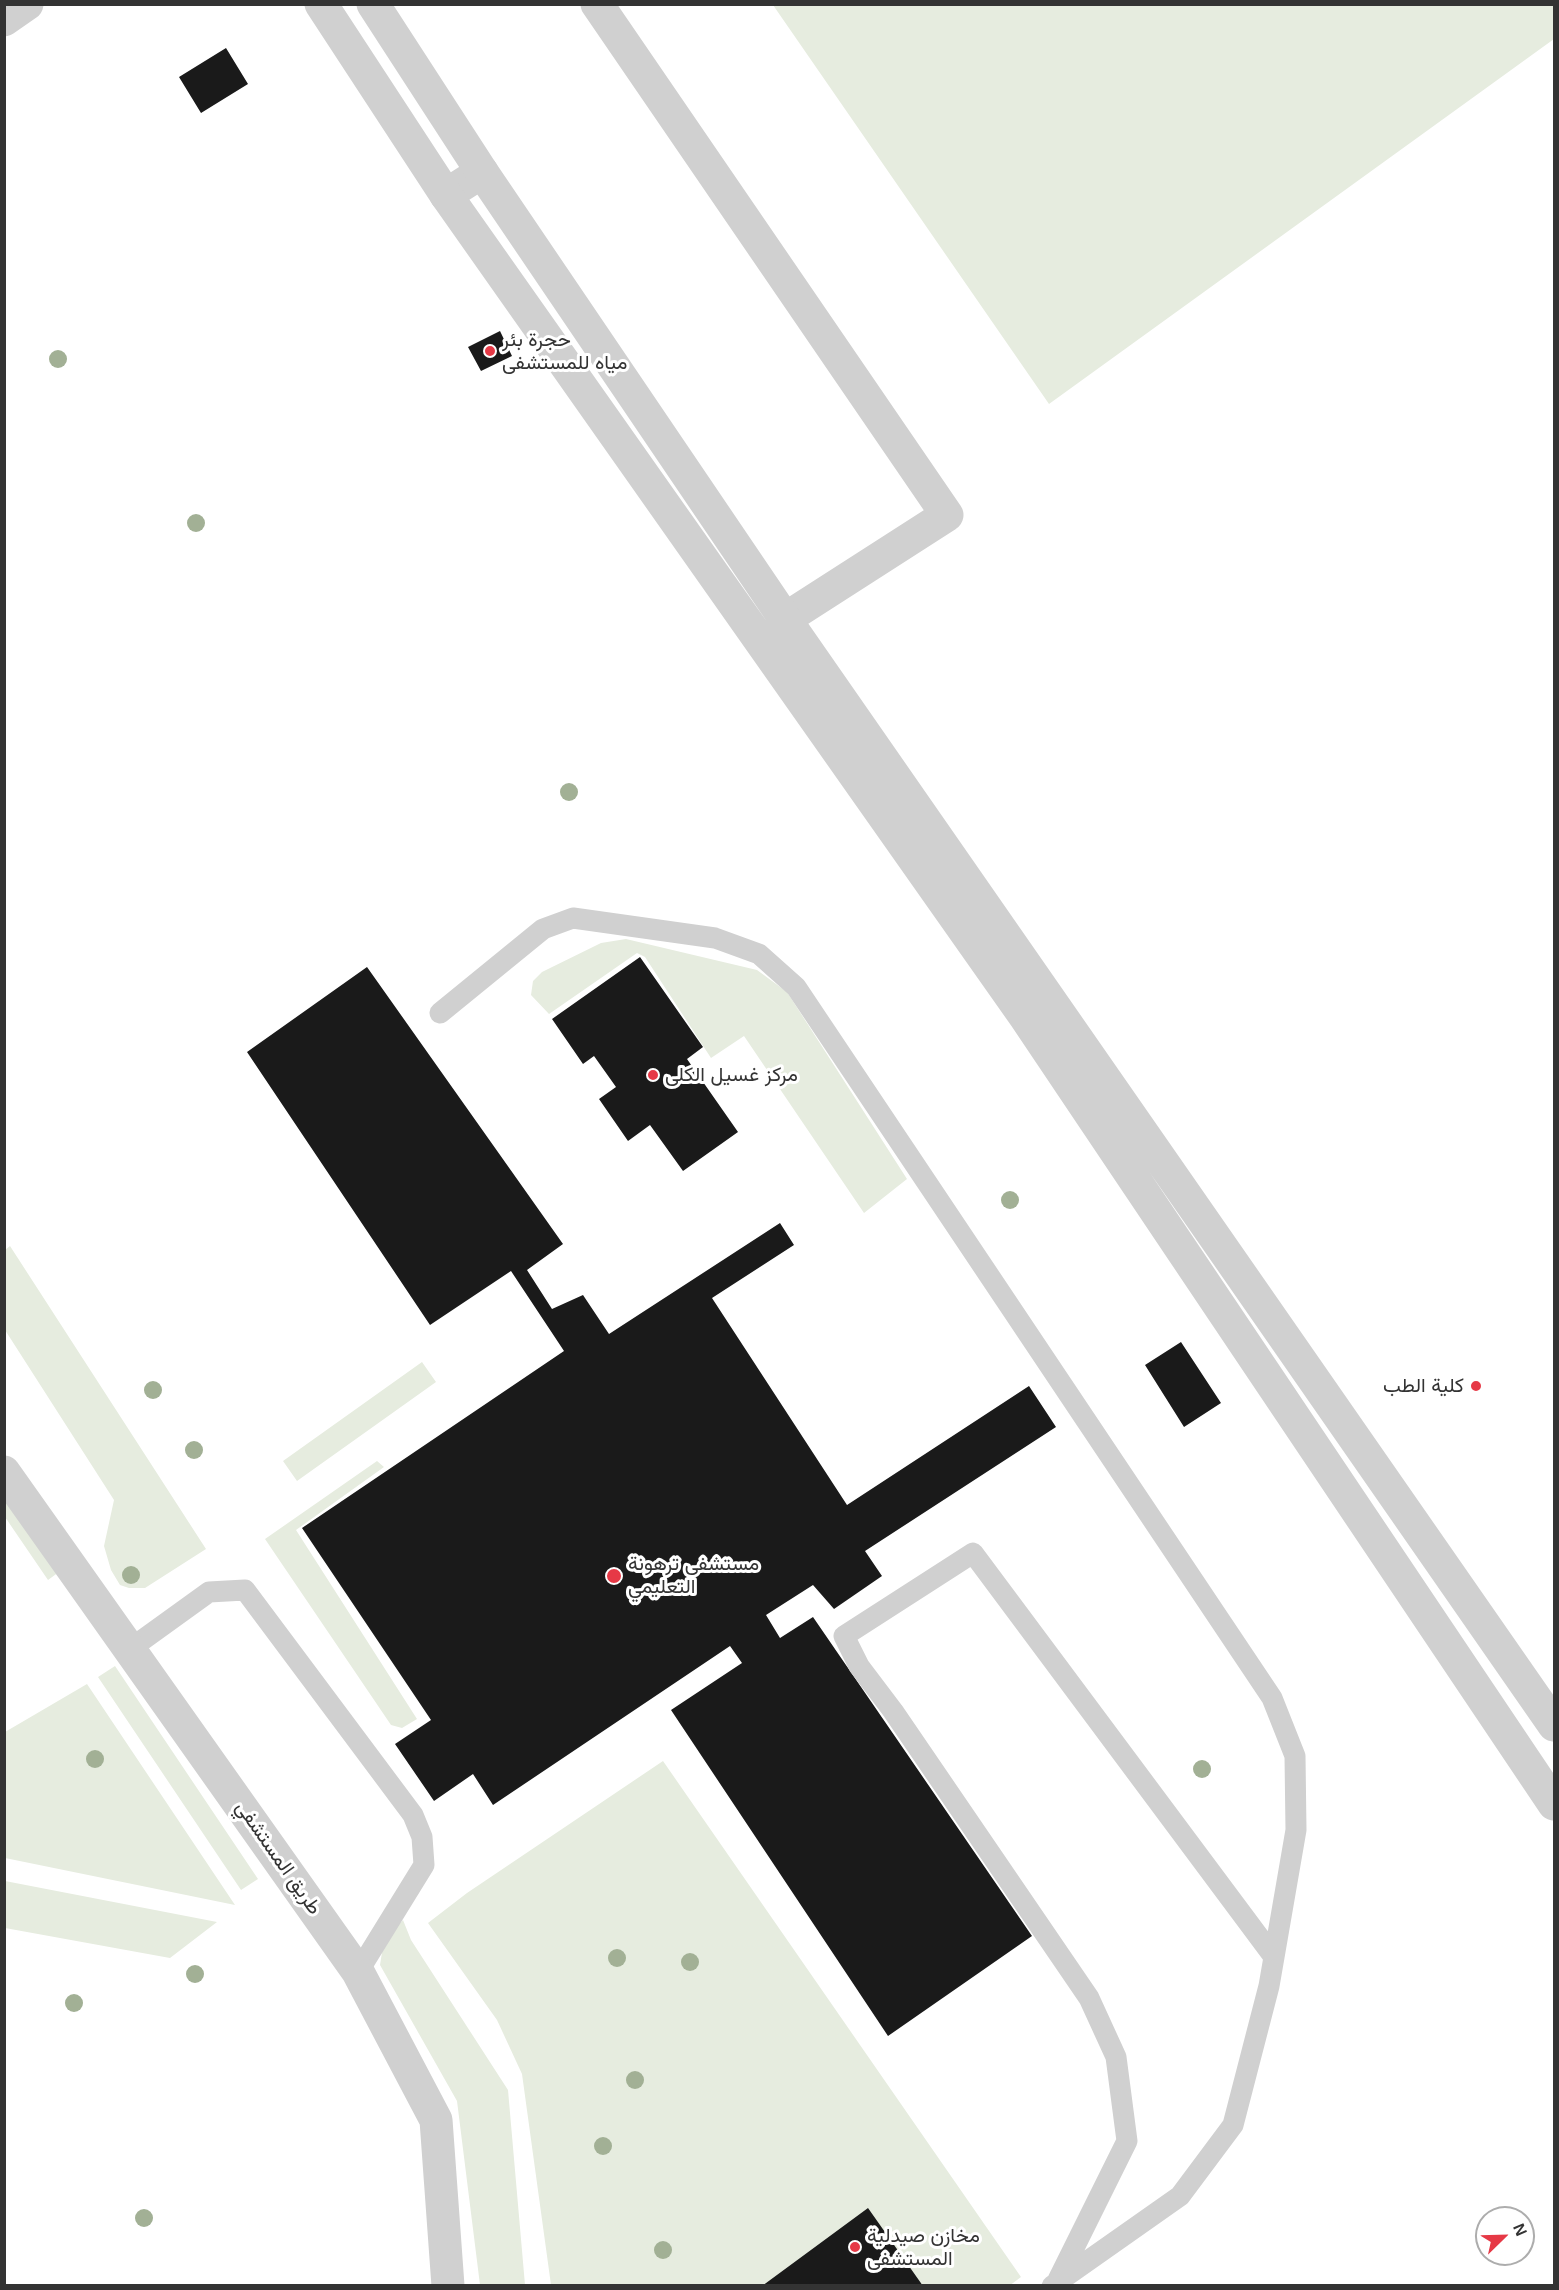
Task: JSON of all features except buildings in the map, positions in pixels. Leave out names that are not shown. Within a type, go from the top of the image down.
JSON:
[{"type":"street","points":[[4,20],[27,4]]},
{"type":"street","points":[[321,4],[446,195],[1026,1018],[1554,1804]]},
{"type":"street","points":[[373,4],[482,172],[785,618],[1554,1725]]},
{"type":"street","points":[[597,4],[947,515],[785,618]]},
{"type":"street","points":[[446,195],[482,172]]},
{"type":"street","name":"طريق المستشفي","points":[[4,1472],[358,1972],[436,2120],[448,2286]]},
{"type":"lane","points":[[440,1013],[543,929],[573,918],[715,938],[759,954],[796,987],[1272,1698],[1295,1756],[1296,1820],[1274,1957],[1233,2125],[1180,2196],[1055,2283]]},
{"type":"lane","points":[[1055,2283],[1127,2141],[1116,2057],[1089,1998],[893,1711],[859,1666],[844,1636],[973,1553],[1274,1957]]},
{"type":"lane","points":[[130,1649],[209,1592],[245,1590],[413,1815],[422,1837],[424,1865],[358,1972]]},
{"type":"shaded area","points":[[1554,4],[1554,39],[1049,404],[773,5]]},
{"type":"shaded area","points":[[626,939],[757,970],[787,992],[907,1179],[864,1213],[744,1036],[711,1058],[645,957],[637,953],[549,1014],[531,995],[533,981],[542,972],[601,943]]},
{"type":"shaded area","points":[[10,1246],[206,1549],[145,1588],[129,1588],[120,1585],[111,1570],[104,1546],[114,1500],[5,1330],[5,1250]]},
{"type":"shaded area","points":[[422,1362],[436,1382],[297,1481],[283,1461]]},
{"type":"shaded area","points":[[377,1461],[384,1467],[296,1530],[417,1719],[402,1728],[391,1725],[265,1539]]},
{"type":"shaded area","points":[[4,1484],[63,1569],[48,1580],[5,1517]]},
{"type":"shaded area","points":[[115,1666],[258,1879],[241,1890],[98,1677]]},
{"type":"shaded area","points":[[87,1684],[235,1905],[5,1858],[5,1732]]},
{"type":"shaded area","points":[[663,1761],[1021,2277],[1009,2286],[551,2285],[522,2074],[497,2020],[428,1923],[467,1893]]},
{"type":"shaded area","points":[[5,1881],[217,1922],[170,1958],[5,1928]]},
{"type":"shaded area","points":[[403,1920],[411,1940],[508,2090],[525,2285],[480,2285],[457,2101],[380,1965],[383,1946],[393,1930]]},
{"type":"place","name":"حجرة بئر مياه للمستشفى","points":[[490,351]]},
{"type":"place","name":"مركز غسيل الكلى","points":[[653,1075]]},
{"type":"place","name":"كلية الطب","points":[[1476,1386]]},
{"type":"place","name":"مستشفى ترهونة التعليمي","points":[[614,1576]]},
{"type":"place","name":"مخازن صيدلية المستشفى","points":[[855,2247]]}]
